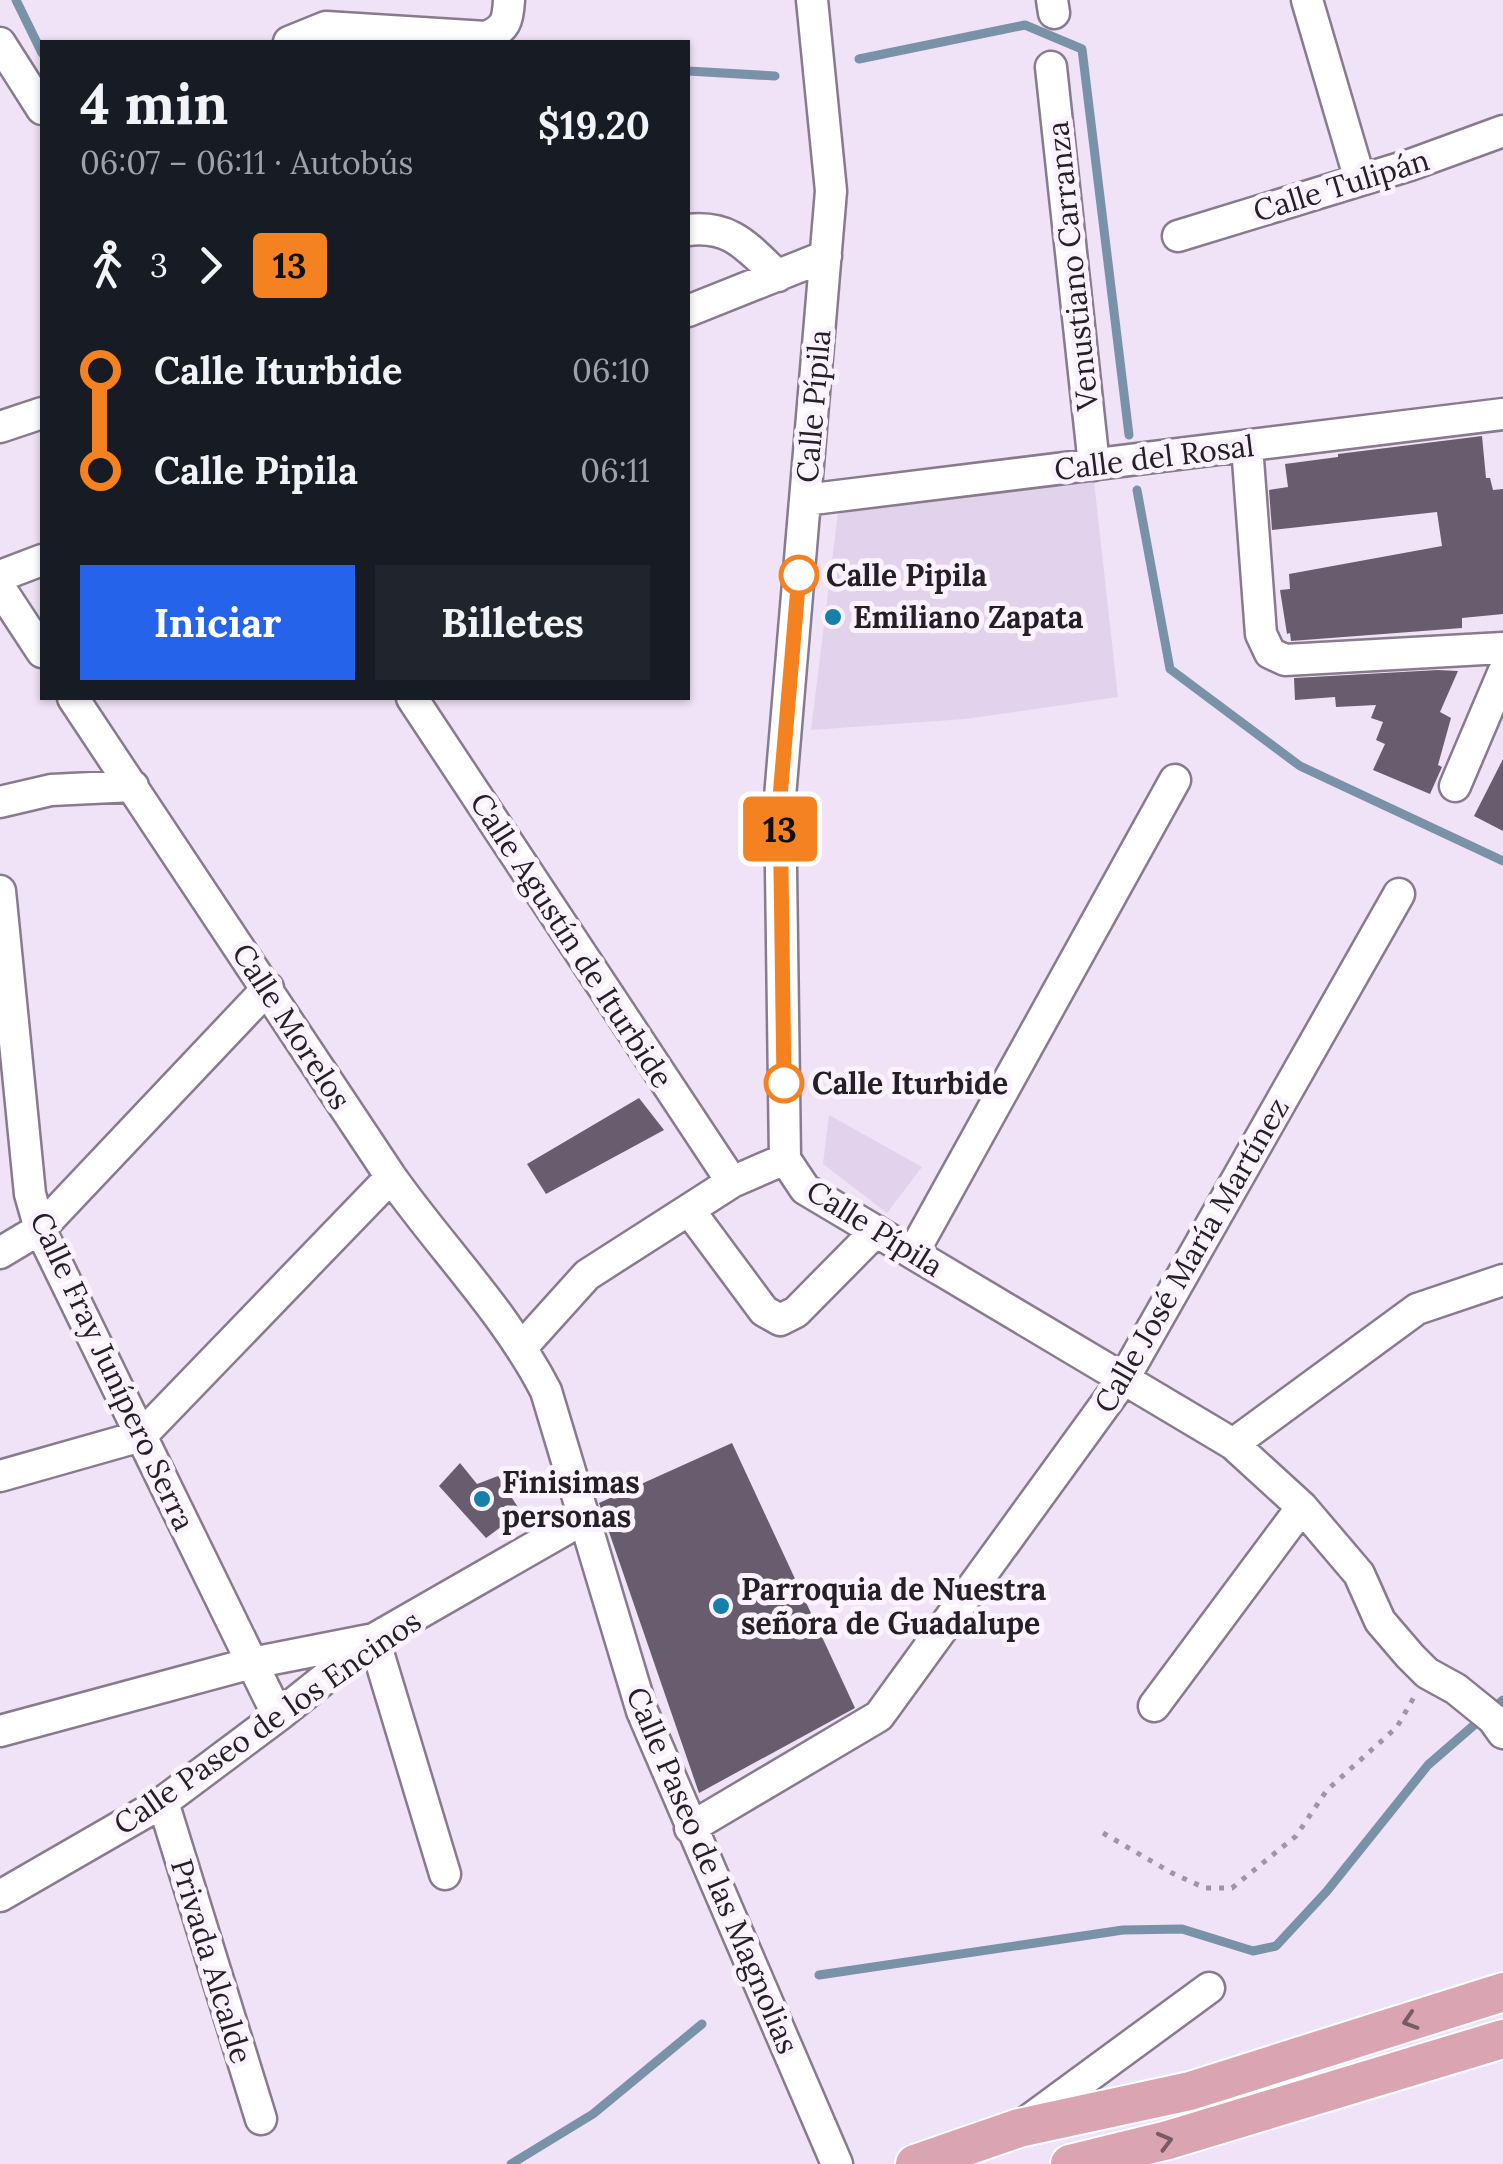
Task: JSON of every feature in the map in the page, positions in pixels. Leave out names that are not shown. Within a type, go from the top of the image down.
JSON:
[{"type":"main road","points":[[916,2164],[1019,2128],[1190,2091],[1503,1992]]},
{"type":"main road","points":[[1070,2164],[1168,2140],[1503,2038]]},
{"type":"street","name":"Calle Pípila","points":[[812,0],[831,191],[780,797],[785,1159],[805,1189],[1232,1444],[1302,1507],[1359,1574],[1380,1621],[1427,1672],[1456,1689],[1498,1726]]},
{"type":"street","points":[[1307,0],[1360,180]]},
{"type":"street","points":[[294,40],[326,27],[486,37],[500,32],[508,10]]},
{"type":"street","points":[[0,43],[40,107]]},
{"type":"street","name":"Venustiano Carranza","points":[[1051,68],[1094,464]]},
{"type":"street","name":"Calle Tulipán","points":[[1178,236],[1503,132]]},
{"type":"street","points":[[690,230],[710,228],[738,238],[778,276]]},
{"type":"street","points":[[690,310],[826,256]]},
{"type":"street","points":[[4,419],[40,413]]},
{"type":"street","name":"Calle del Rosal","points":[[805,500],[1503,414]]},
{"type":"street","points":[[1247,446],[1261,634],[1270,653],[1285,660],[1503,648]]},
{"type":"street","points":[[0,576],[40,561]]},
{"type":"street","points":[[0,588],[40,649]]},
{"type":"street","points":[[1455,786],[1503,674]]},
{"type":"street","name":"Calle Morelos","points":[[74,700],[391,1177],[432,1235],[523,1346]]},
{"type":"street","name":"Calle Agustín de Iturbide","points":[[413,700],[732,1182]]},
{"type":"street","points":[[913,1253],[1176,780]]},
{"type":"street","points":[[0,802],[52,790],[132,786]]},
{"type":"street","name":"Calle Fray Junípero Serra","points":[[0,890],[30,1194],[40,1228],[278,1716]]},
{"type":"street","name":"Calle José María Martínez","points":[[690,1828],[879,1716],[1124,1380],[1399,894]]},
{"type":"street","points":[[0,1253],[40,1228],[268,988]]},
{"type":"street","points":[[523,1346],[587,1274],[732,1182],[785,1159]]},
{"type":"street","points":[[0,1476],[141,1436],[391,1177]]},
{"type":"street","points":[[688,1210],[764,1311],[780,1320],[796,1312],[876,1231]]},
{"type":"street","points":[[1232,1444],[1417,1309],[1503,1280]]},
{"type":"street","name":"Calle Paseo de las Magnolias","points":[[523,1346],[546,1391],[642,1711],[837,2164]]},
{"type":"street","points":[[1154,1706],[1302,1507]]},
{"type":"street","name":"Calle Paseo de los Encinos","points":[[0,1896],[162,1802],[374,1638],[586,1518]]},
{"type":"street","points":[[0,1730],[252,1663],[374,1638],[445,1874]]},
{"type":"street","name":"Privada Alcalde","points":[[162,1802],[260,2120]]},
{"type":"street","points":[[1019,2128],[1208,1988]]},
{"type":"path","points":[[1103,1833],[1205,1888],[1232,1888],[1296,1836],[1326,1790],[1398,1727],[1427,1672]]},
{"type":"shaded area","points":[[1094,481],[1118,697],[965,719],[811,730],[838,512]]},
{"type":"shaded area","points":[[829,1115],[922,1167],[887,1213],[823,1164]]},
{"type":"building","points":[[1482,436],[1486,478],[1490,478],[1493,490],[1503,489],[1503,614],[1462,618],[1462,628],[1291,641],[1280,590],[1290,589],[1289,574],[1442,546],[1437,512],[1272,530],[1269,490],[1288,487],[1285,464]]},
{"type":"building","points":[[1458,671],[1440,712],[1451,718],[1438,765],[1442,767],[1430,794],[1373,770],[1385,744],[1376,740],[1383,722],[1371,718],[1376,705],[1336,707],[1335,697],[1295,700],[1294,678]]},
{"type":"building","points":[[1503,759],[1503,831],[1474,816]]},
{"type":"building","points":[[639,1098],[664,1130],[546,1194],[527,1164]]},
{"type":"building","name":"Parroquia de Nuestra señora de Guadalupe","points":[[732,1443],[855,1708],[699,1793],[599,1503]]},
{"type":"building","name":"Finisimas personas","points":[[460,1463],[477,1484],[498,1476],[521,1512],[486,1538],[439,1486]]},
{"type":"waterway","points":[[16,0],[40,49]]},
{"type":"waterway","points":[[859,59],[1025,25],[1082,49],[1129,435]]},
{"type":"waterway","points":[[690,71],[775,76]]},
{"type":"waterway","points":[[1137,490],[1170,669],[1300,766],[1503,861]]},
{"type":"waterway","points":[[819,1975],[1123,1930],[1182,1929],[1253,1951],[1276,1946],[1327,1891],[1428,1765],[1503,1700]]},
{"type":"waterway","points":[[511,2164],[593,2114],[702,2024]]},
{"type":"bus line","name":"13","points":[[784,1083],[780,797],[799,575]]},
{"type":"place","name":"Calle Pipila","points":[[799,575]]},
{"type":"place","name":"Emiliano Zapata","points":[[833,617]]},
{"type":"place","name":"Calle Iturbide","points":[[784,1083]]},
{"type":"place","name":"Finisimas personas","points":[[482,1499]]},
{"type":"place","name":"Parroquia de Nuestra señora de Guadalupe","points":[[721,1606]]}]
